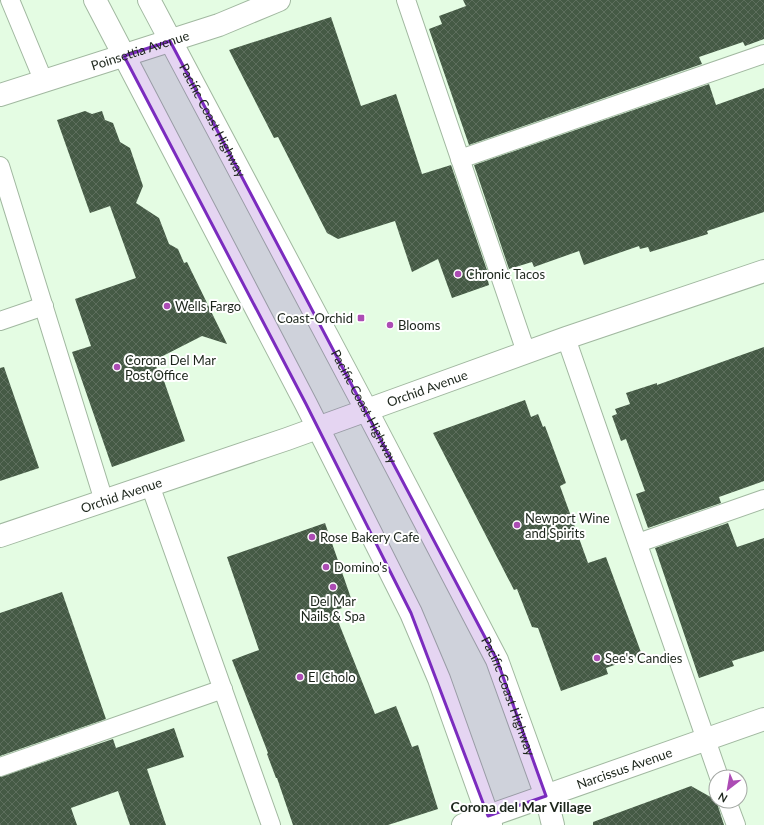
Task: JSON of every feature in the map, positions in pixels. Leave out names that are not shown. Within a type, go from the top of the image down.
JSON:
[{"type":"main road","points":[[95,0],[318,428],[411,613],[439,680],[490,821]]},
{"type":"main road","name":"Pacific Coast Highway","points":[[149,0],[497,660],[546,796],[553,825]]},
{"type":"main road","name":"Poinsettia Avenue","points":[[0,95],[219,25],[279,0]]},
{"type":"main road","name":"Orchid Avenue","points":[[0,536],[367,411],[566,338],[764,272]]},
{"type":"main road","name":"Narcissus Avenue","points":[[463,825],[490,821],[546,796],[764,719]]},
{"type":"lane","points":[[10,0],[44,82]]},
{"type":"lane","points":[[406,0],[526,352]]},
{"type":"lane","points":[[460,159],[764,54]]},
{"type":"lane","points":[[0,166],[104,501]]},
{"type":"lane","points":[[0,321],[44,306]]},
{"type":"lane","points":[[566,338],[716,769]]},
{"type":"lane","points":[[150,485],[271,825]]},
{"type":"lane","points":[[638,543],[764,499]]},
{"type":"lane","points":[[0,767],[223,689]]},
{"type":"lane","points":[[730,809],[736,825]]},
{"type":"highlighted area","points":[[170,41],[497,660],[546,796],[488,816],[411,613],[306,404],[124,56]]},
{"type":"building","points":[[463,0],[764,0],[764,39],[745,46],[743,42],[699,57],[702,64],[469,145],[429,29],[442,24],[439,16],[466,6]]},
{"type":"building","points":[[331,17],[361,106],[396,94],[422,174],[451,165],[489,276],[487,277],[489,285],[452,298],[438,259],[412,272],[395,221],[338,239],[327,233],[278,137],[274,138],[229,50]]},
{"type":"building","points":[[709,84],[716,105],[764,88],[764,212],[707,231],[708,234],[650,252],[648,247],[640,249],[639,246],[584,265],[579,251],[534,267],[532,262],[509,269],[474,165]]},
{"type":"building","points":[[85,111],[92,114],[102,111],[105,120],[113,123],[120,142],[130,148],[143,186],[136,203],[159,218],[169,244],[178,249],[184,263],[187,262],[227,344],[202,336],[153,361],[164,381],[185,441],[112,467],[72,352],[91,346],[75,299],[136,278],[110,206],[90,213],[57,120]]},
{"type":"building","points":[[764,347],[764,481],[719,497],[721,503],[648,528],[636,494],[645,491],[626,439],[621,441],[612,416],[617,414],[615,409],[630,404],[626,393],[657,383],[657,385]]},
{"type":"building","points":[[4,367],[39,468],[0,481],[0,368]]},
{"type":"building","points":[[525,400],[531,417],[538,414],[543,427],[545,426],[566,483],[560,486],[588,563],[606,557],[642,655],[606,668],[608,674],[561,691],[538,628],[532,627],[517,589],[514,590],[433,433]]},
{"type":"building","points":[[325,523],[353,604],[334,611],[375,714],[396,706],[412,747],[418,745],[438,809],[388,825],[293,825],[267,754],[268,753],[232,660],[259,650],[227,557]]},
{"type":"building","points":[[728,523],[737,547],[764,538],[764,651],[732,661],[734,666],[699,678],[655,548]]},
{"type":"building","points":[[62,592],[106,719],[0,756],[0,613]]},
{"type":"building","points":[[174,728],[184,757],[147,769],[166,825],[130,825],[118,791],[71,808],[77,825],[0,825],[0,777],[113,739],[116,748]]},
{"type":"building","points":[[691,786],[708,796],[708,809],[719,809],[724,825],[593,825],[593,822]]},
{"type":"place","name":"Chronic Tacos","points":[[458,274]]},
{"type":"place","name":"Wells Fargo","points":[[167,306]]},
{"type":"place","name":"Coast-Orchid","points":[[361,318]]},
{"type":"place","name":"Blooms","points":[[390,325]]},
{"type":"place","name":"Corona Del Mar Post Office","points":[[117,367]]},
{"type":"place","name":"Newport Wine and Spirits","points":[[517,525]]},
{"type":"place","name":"Rose Bakery Cafe","points":[[312,537]]},
{"type":"place","name":"Domino's","points":[[326,567]]},
{"type":"place","name":"Del Mar Nails & Spa","points":[[333,587]]},
{"type":"place","name":"See's Candies","points":[[597,658]]},
{"type":"place","name":"El Cholo","points":[[300,677]]},
{"type":"district","name":"Corona del Mar Village","points":[[521,806]]}]
